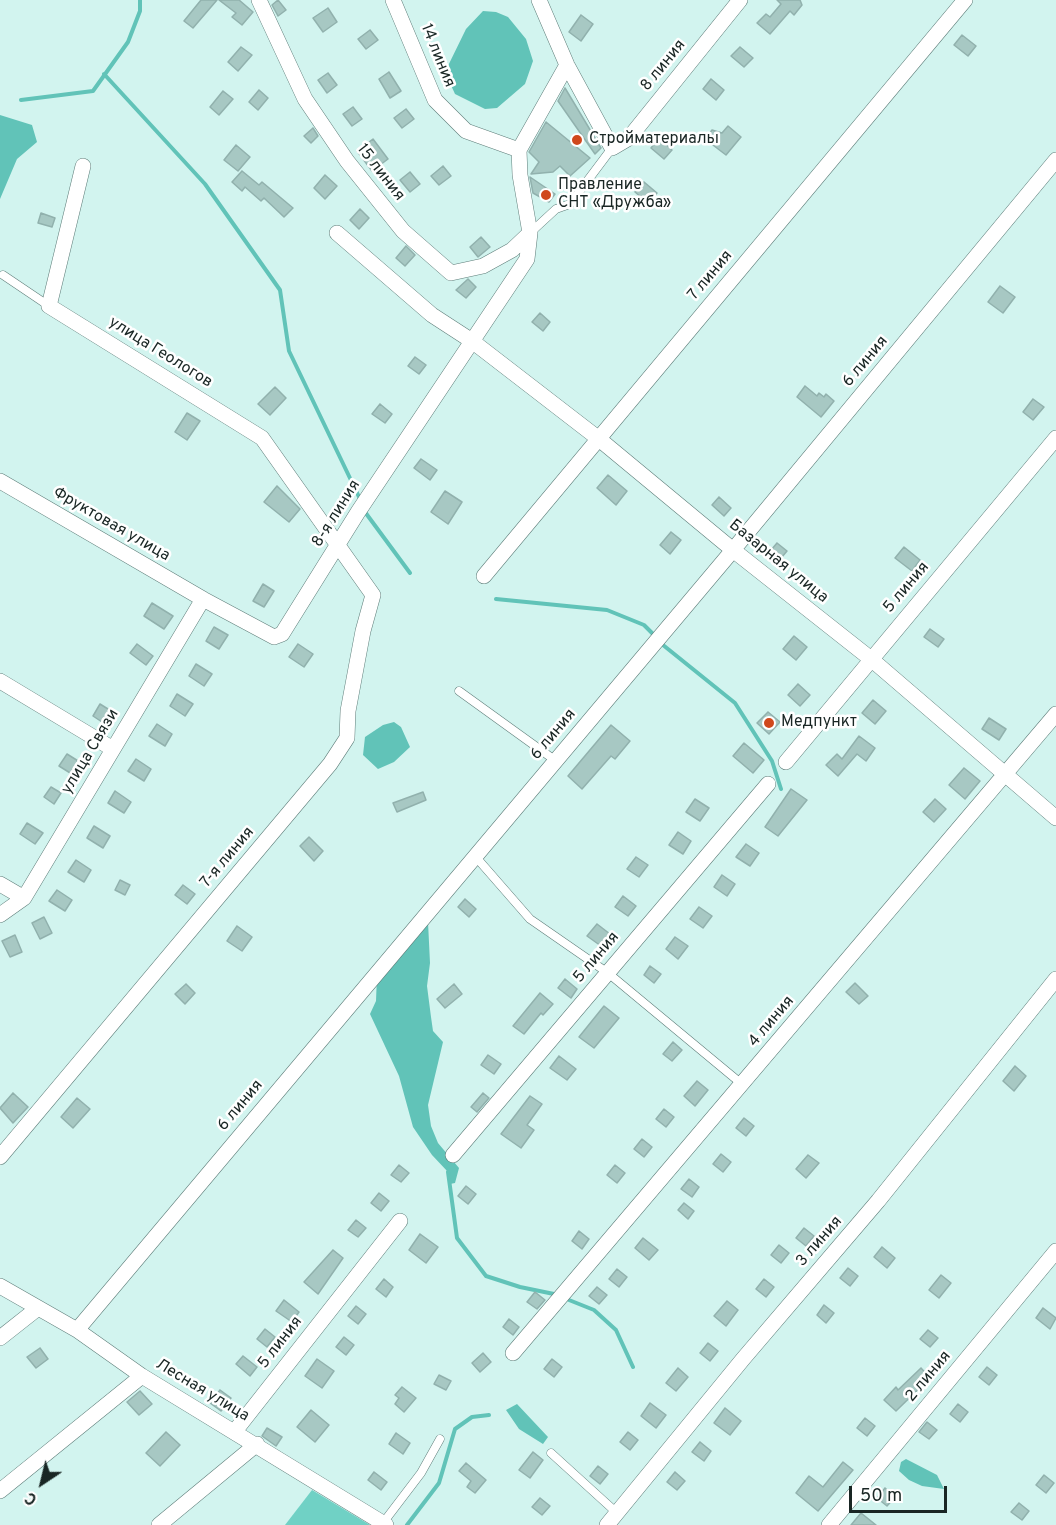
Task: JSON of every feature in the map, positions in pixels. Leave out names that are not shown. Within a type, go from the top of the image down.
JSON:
[{"type":"street","name":"15 линия","points":[[259,0],[305,99],[347,161],[403,231],[451,273],[483,266],[512,250],[530,233]]},
{"type":"street","name":"14 линия","points":[[393,0],[435,100],[466,131],[519,150]]},
{"type":"street","points":[[539,0],[567,65],[612,148]]},
{"type":"street","name":"8 линия","points":[[612,148],[629,138],[740,0]]},
{"type":"street","name":"7 линия","points":[[484,576],[965,0]]},
{"type":"street","points":[[519,150],[567,65]]},
{"type":"street","name":"8-я линия","points":[[203,599],[274,637],[282,634],[361,508],[527,259],[530,233],[520,176],[519,150]]},
{"type":"street","name":"6 линия","points":[[77,1330],[733,550],[1056,160]]},
{"type":"street","points":[[48,306],[82,166]]},
{"type":"street","name":"Базарная улица","points":[[337,233],[432,315],[472,341],[599,438],[733,550],[871,659],[1056,818]]},
{"type":"street","name":"улица Геологов","points":[[48,306],[262,438],[339,544]]},
{"type":"street","name":"5 линия","points":[[786,762],[1056,438]]},
{"type":"street","name":"Фруктовая улица","points":[[0,480],[203,599]]},
{"type":"street","name":"7-я линия","points":[[0,1157],[330,764],[347,738],[348,711],[363,631],[373,595],[339,544]]},
{"type":"street","name":"улица Связи","points":[[0,915],[24,898],[203,599]]},
{"type":"street","points":[[0,681],[113,749]]},
{"type":"street","name":"4 линия","points":[[513,1353],[1056,714]]},
{"type":"street","name":"5 линия","points":[[453,1155],[768,784]]},
{"type":"street","points":[[0,884],[24,898]]},
{"type":"street","name":"3 линия","points":[[612,1519],[743,1359],[878,1201],[1056,979]]},
{"type":"street","name":"5 линия","points":[[235,1431],[400,1221]]},
{"type":"street","name":"2 линия","points":[[829,1525],[1056,1251]]},
{"type":"street","name":"Лесная улица","points":[[0,1286],[77,1330],[142,1376],[385,1524]]},
{"type":"street","points":[[0,1338],[38,1308]]},
{"type":"street","points":[[0,1491],[142,1376]]},
{"type":"street","points":[[159,1525],[257,1444]]},
{"type":"lane","points":[[530,233],[555,209],[570,204],[612,148]]},
{"type":"lane","points":[[3,275],[48,306]]},
{"type":"lane","points":[[459,691],[556,761]]},
{"type":"lane","points":[[475,856],[530,919],[608,972],[743,1085]]},
{"type":"lane","points":[[385,1524],[421,1473],[440,1439]]},
{"type":"lane","points":[[551,1453],[612,1519]]},
{"type":"green space","points":[[312,1490],[370,1525],[285,1525]]},
{"type":"water","points":[[483,11],[496,12],[508,17],[526,39],[533,61],[525,84],[497,108],[485,109],[455,94],[445,72],[466,29]]},
{"type":"water","points":[[0,115],[32,125],[37,142],[17,159],[0,199]]},
{"type":"water","points":[[394,722],[401,727],[410,747],[394,762],[378,769],[363,755],[365,737],[383,725]]},
{"type":"water","points":[[428,922],[430,963],[427,986],[433,1031],[443,1042],[428,1105],[431,1126],[438,1143],[459,1168],[455,1183],[450,1184],[448,1172],[432,1155],[413,1127],[399,1076],[370,1014],[376,1001],[377,975]]},
{"type":"water","points":[[517,1404],[548,1437],[543,1444],[519,1429],[506,1410]]},
{"type":"water","points":[[906,1459],[937,1475],[944,1489],[922,1486],[909,1480],[899,1471],[901,1462]]},
{"type":"building","points":[[201,0],[217,0],[193,28],[184,21]]},
{"type":"building","points":[[219,0],[239,0],[253,12],[242,25],[232,17],[236,13]]},
{"type":"building","points":[[278,0],[286,10],[278,16],[272,5]]},
{"type":"building","points":[[777,0],[800,0],[802,5],[794,15],[790,11],[770,34],[757,23],[766,14],[770,17],[781,4]]},
{"type":"building","points":[[328,8],[337,22],[323,32],[313,18]]},
{"type":"building","points":[[581,15],[593,24],[581,41],[569,32]]},
{"type":"building","points":[[370,30],[378,40],[366,49],[358,39]]},
{"type":"building","points":[[962,35],[976,46],[968,56],[954,45]]},
{"type":"building","points":[[241,47],[252,55],[238,71],[228,62]]},
{"type":"building","points":[[740,47],[753,58],[744,67],[731,56]]},
{"type":"building","points":[[389,72],[401,91],[390,98],[379,79]]},
{"type":"building","points":[[328,73],[337,85],[327,93],[318,80]]},
{"type":"building","points":[[711,79],[724,90],[716,100],[703,89]]},
{"type":"building","points":[[565,88],[601,148],[595,154],[558,101]]},
{"type":"building","points":[[259,90],[268,98],[258,110],[249,102]]},
{"type":"building","points":[[223,91],[233,99],[219,115],[210,107]]},
{"type":"building","points":[[353,107],[362,119],[352,126],[343,114]]},
{"type":"building","points":[[406,109],[414,119],[402,128],[394,118]]},
{"type":"building","points":[[546,122],[590,158],[570,176],[560,166],[553,172],[531,174],[539,162],[529,152]]},
{"type":"building","points":[[728,126],[741,137],[726,155],[705,139],[712,130],[722,133]]},
{"type":"building","points":[[313,128],[318,136],[311,143],[304,136]]},
{"type":"building","points":[[659,138],[672,150],[664,159],[651,148]]},
{"type":"building","points":[[373,139],[388,159],[372,171],[357,151]]},
{"type":"building","points":[[236,145],[250,157],[238,171],[224,160]]},
{"type":"building","points":[[443,166],[451,176],[439,185],[431,176]]},
{"type":"building","points":[[242,171],[259,185],[262,182],[293,208],[284,217],[264,198],[261,201],[245,187],[242,191],[232,182]]},
{"type":"building","points":[[410,172],[420,184],[410,192],[400,180]]},
{"type":"building","points":[[325,175],[337,186],[325,199],[314,188]]},
{"type":"building","points":[[530,177],[555,194],[549,202],[533,193]]},
{"type":"building","points":[[644,182],[657,193],[648,203],[635,192]]},
{"type":"building","points":[[360,209],[369,218],[359,229],[350,220]]},
{"type":"building","points":[[41,213],[55,218],[52,227],[38,223]]},
{"type":"building","points":[[481,237],[490,247],[478,257],[470,247]]},
{"type":"building","points":[[406,246],[415,255],[405,266],[396,258]]},
{"type":"building","points":[[468,279],[476,287],[466,298],[456,290]]},
{"type":"building","points":[[1000,286],[1015,297],[1003,313],[988,302]]},
{"type":"building","points":[[540,313],[550,322],[543,331],[532,322]]},
{"type":"building","points":[[415,357],[426,365],[419,374],[408,366]]},
{"type":"building","points":[[805,386],[817,396],[819,393],[824,397],[826,394],[834,401],[821,417],[797,397]]},
{"type":"building","points":[[275,387],[286,398],[270,415],[258,404]]},
{"type":"building","points":[[1033,399],[1044,407],[1033,420],[1023,412]]},
{"type":"building","points":[[380,404],[392,414],[385,423],[372,414]]},
{"type":"building","points":[[187,413],[200,421],[187,440],[175,432]]},
{"type":"building","points":[[421,459],[437,470],[430,480],[414,468]]},
{"type":"building","points":[[608,475],[627,491],[616,505],[597,488]]},
{"type":"building","points":[[277,486],[300,509],[289,522],[264,502]]},
{"type":"building","points":[[445,491],[462,502],[448,524],[431,512]]},
{"type":"building","points":[[719,497],[731,508],[724,516],[712,505]]},
{"type":"building","points":[[671,532],[681,540],[670,554],[660,545]]},
{"type":"building","points":[[777,543],[787,551],[776,564],[766,556]]},
{"type":"building","points":[[904,547],[920,560],[912,571],[895,558]]},
{"type":"building","points":[[263,584],[274,591],[264,607],[253,601]]},
{"type":"building","points":[[152,603],[173,616],[164,629],[144,616]]},
{"type":"building","points":[[214,627],[228,635],[219,649],[206,641]]},
{"type":"building","points":[[930,629],[944,639],[938,647],[924,637]]},
{"type":"building","points":[[794,636],[807,647],[796,660],[783,649]]},
{"type":"building","points":[[137,644],[153,656],[146,665],[130,653]]},
{"type":"building","points":[[298,644],[313,654],[304,667],[289,657]]},
{"type":"building","points":[[196,664],[212,674],[204,686],[189,676]]},
{"type":"building","points":[[798,684],[810,695],[800,706],[788,695]]},
{"type":"building","points":[[177,694],[193,704],[185,716],[170,706]]},
{"type":"building","points":[[873,700],[886,711],[875,724],[862,713]]},
{"type":"building","points":[[100,704],[116,714],[108,726],[93,716]]},
{"type":"building","name":"Медпункт","points":[[768,712],[780,722],[769,734],[757,723]]},
{"type":"building","points":[[989,718],[1006,729],[999,740],[982,729]]},
{"type":"building","points":[[157,724],[172,734],[165,746],[149,736]]},
{"type":"building","points":[[611,725],[630,741],[615,759],[611,756],[582,789],[568,776]]},
{"type":"building","points":[[859,736],[875,748],[866,761],[857,754],[838,776],[826,765],[837,754],[842,759]]},
{"type":"building","points":[[744,743],[764,760],[753,773],[733,756]]},
{"type":"building","points":[[67,754],[83,764],[75,776],[59,766]]},
{"type":"building","points":[[136,759],[151,769],[144,781],[128,771]]},
{"type":"building","points":[[964,768],[980,781],[965,799],[949,785]]},
{"type":"building","points":[[51,787],[61,793],[54,804],[44,797]]},
{"type":"building","points":[[791,789],[807,800],[778,836],[765,827]]},
{"type":"building","points":[[115,791],[131,802],[124,813],[108,803]]},
{"type":"building","points":[[423,792],[426,800],[397,812],[393,803]]},
{"type":"building","points":[[695,799],[709,808],[700,821],[686,812]]},
{"type":"building","points":[[935,799],[946,809],[934,822],[923,812]]},
{"type":"building","points":[[27,823],[43,833],[35,844],[20,834]]},
{"type":"building","points":[[94,826],[110,836],[103,848],[87,838]]},
{"type":"building","points":[[678,832],[691,841],[683,854],[669,845]]},
{"type":"building","points":[[309,837],[323,851],[314,861],[300,846]]},
{"type":"building","points":[[746,844],[759,853],[750,866],[736,857]]},
{"type":"building","points":[[636,857],[648,865],[639,877],[627,869]]},
{"type":"building","points":[[76,860],[91,870],[84,882],[68,872]]},
{"type":"building","points":[[722,875],[735,884],[727,896],[714,887]]},
{"type":"building","points":[[120,880],[130,885],[125,895],[115,890]]},
{"type":"building","points":[[183,885],[195,894],[187,904],[175,895]]},
{"type":"building","points":[[57,890],[72,900],[65,911],[49,901]]},
{"type":"building","points":[[623,896],[636,906],[628,916],[615,907]]},
{"type":"building","points":[[465,899],[476,909],[469,917],[458,907]]},
{"type":"building","points":[[699,907],[712,916],[703,928],[690,919]]},
{"type":"building","points":[[44,917],[52,933],[40,939],[32,923]]},
{"type":"building","points":[[597,924],[610,934],[601,946],[587,936]]},
{"type":"building","points":[[237,926],[252,937],[242,951],[227,941]]},
{"type":"building","points":[[15,935],[22,952],[10,957],[2,941]]},
{"type":"building","points":[[675,937],[688,946],[678,959],[666,949]]},
{"type":"building","points":[[650,966],[661,974],[654,983],[644,975]]},
{"type":"building","points":[[565,979],[577,989],[571,998],[558,988]]},
{"type":"building","points":[[855,983],[868,996],[859,1004],[846,992]]},
{"type":"building","points":[[186,984],[195,993],[185,1004],[175,994]]},
{"type":"building","points":[[454,984],[462,994],[445,1008],[437,999]]},
{"type":"building","points":[[540,993],[553,1004],[543,1015],[541,1013],[524,1034],[513,1026]]},
{"type":"building","points":[[604,1006],[619,1018],[594,1048],[579,1037]]},
{"type":"building","points":[[673,1042],[682,1050],[672,1061],[663,1054]]},
{"type":"building","points":[[488,1055],[501,1064],[494,1074],[481,1065]]},
{"type":"building","points":[[559,1056],[576,1069],[567,1080],[550,1068]]},
{"type":"building","points":[[1015,1066],[1026,1076],[1014,1091],[1003,1081]]},
{"type":"building","points":[[697,1081],[708,1090],[695,1106],[684,1096]]},
{"type":"building","points":[[13,1093],[28,1107],[13,1123],[0,1108]]},
{"type":"building","points":[[483,1093],[489,1098],[477,1112],[471,1107]]},
{"type":"building","points":[[530,1096],[542,1104],[527,1125],[534,1130],[521,1148],[501,1134]]},
{"type":"building","points":[[77,1098],[90,1109],[73,1128],[61,1117]]},
{"type":"building","points":[[664,1109],[674,1117],[666,1127],[656,1119]]},
{"type":"building","points":[[744,1118],[754,1126],[746,1136],[736,1128]]},
{"type":"building","points":[[642,1139],[652,1147],[644,1157],[634,1149]]},
{"type":"building","points":[[721,1154],[731,1162],[723,1172],[713,1164]]},
{"type":"building","points":[[808,1155],[819,1163],[806,1178],[796,1169]]},
{"type":"building","points":[[399,1165],[409,1173],[401,1182],[391,1175]]},
{"type":"building","points":[[615,1165],[625,1173],[617,1183],[607,1175]]},
{"type":"building","points":[[689,1179],[699,1187],[692,1197],[681,1189]]},
{"type":"building","points":[[466,1186],[476,1194],[468,1204],[458,1196]]},
{"type":"building","points":[[379,1193],[389,1201],[381,1211],[371,1203]]},
{"type":"building","points":[[684,1203],[694,1211],[688,1219],[678,1210]]},
{"type":"building","points":[[356,1220],[366,1228],[358,1237],[348,1230]]},
{"type":"building","points":[[804,1228],[814,1236],[806,1246],[796,1238]]},
{"type":"building","points":[[579,1231],[589,1239],[582,1249],[572,1241]]},
{"type":"building","points":[[420,1234],[438,1247],[426,1263],[409,1250]]},
{"type":"building","points":[[643,1238],[658,1250],[649,1260],[635,1248]]},
{"type":"building","points":[[779,1245],[789,1253],[781,1263],[771,1255]]},
{"type":"building","points":[[882,1247],[895,1258],[887,1268],[874,1257]]},
{"type":"building","points":[[333,1250],[343,1258],[318,1294],[304,1282]]},
{"type":"building","points":[[848,1268],[858,1276],[850,1286],[840,1278]]},
{"type":"building","points":[[617,1269],[627,1277],[619,1287],[609,1279]]},
{"type":"building","points":[[941,1275],[951,1283],[939,1298],[929,1290]]},
{"type":"building","points":[[384,1279],[393,1287],[386,1297],[376,1289]]},
{"type":"building","points":[[764,1279],[774,1287],[766,1297],[756,1289]]},
{"type":"building","points":[[597,1287],[607,1295],[599,1304],[589,1296]]},
{"type":"building","points":[[535,1292],[545,1300],[537,1309],[527,1302]]},
{"type":"building","points":[[284,1300],[299,1312],[292,1322],[276,1311]]},
{"type":"building","points":[[727,1301],[738,1310],[726,1326],[714,1316]]},
{"type":"building","points":[[824,1305],[834,1313],[826,1323],[817,1315]]},
{"type":"building","points":[[356,1306],[366,1314],[358,1324],[348,1316]]},
{"type":"building","points":[[1043,1308],[1056,1318],[1050,1329],[1036,1318]]},
{"type":"building","points":[[509,1319],[519,1327],[513,1335],[503,1327]]},
{"type":"building","points":[[265,1329],[275,1337],[267,1347],[257,1339]]},
{"type":"building","points":[[928,1330],[938,1338],[930,1347],[920,1339]]},
{"type":"building","points":[[344,1337],[354,1345],[346,1355],[336,1347]]},
{"type":"building","points":[[708,1343],[718,1351],[710,1361],[700,1353]]},
{"type":"building","points":[[40,1348],[48,1359],[36,1368],[27,1357]]},
{"type":"building","points":[[483,1353],[491,1362],[480,1372],[472,1363]]},
{"type":"building","points":[[243,1356],[257,1367],[250,1376],[236,1364]]},
{"type":"building","points":[[317,1359],[334,1371],[322,1388],[305,1376]]},
{"type":"building","points":[[552,1359],[562,1367],[554,1377],[544,1369]]},
{"type":"building","points":[[987,1367],[997,1375],[989,1385],[979,1377]]},
{"type":"building","points":[[678,1368],[688,1377],[676,1391],[666,1383]]},
{"type":"building","points":[[921,1368],[930,1378],[896,1411],[884,1400],[896,1387],[898,1390]]},
{"type":"building","points":[[439,1375],[451,1381],[446,1390],[434,1384]]},
{"type":"building","points":[[402,1387],[416,1398],[404,1412],[395,1404],[399,1398],[395,1395]]},
{"type":"building","points":[[220,1390],[231,1398],[221,1411],[210,1403]]},
{"type":"building","points":[[140,1391],[152,1404],[139,1415],[127,1402]]},
{"type":"building","points":[[650,1403],[666,1415],[656,1428],[641,1416]]},
{"type":"building","points":[[958,1404],[968,1412],[960,1422],[950,1414]]},
{"type":"building","points":[[725,1408],[741,1421],[730,1435],[714,1423]]},
{"type":"building","points":[[311,1410],[329,1425],[315,1442],[297,1427]]},
{"type":"building","points":[[865,1418],[875,1426],[867,1436],[857,1428]]},
{"type":"building","points":[[927,1422],[937,1430],[929,1439],[919,1432]]},
{"type":"building","points":[[267,1428],[282,1437],[276,1446],[262,1436]]},
{"type":"building","points":[[166,1432],[180,1445],[160,1466],[146,1453]]},
{"type":"building","points":[[628,1432],[638,1440],[630,1450],[620,1442]]},
{"type":"building","points":[[396,1433],[410,1443],[403,1454],[389,1444]]},
{"type":"building","points":[[700,1442],[711,1451],[704,1461],[692,1452]]},
{"type":"building","points":[[533,1452],[543,1460],[530,1478],[519,1470]]},
{"type":"building","points":[[843,1462],[853,1470],[818,1511],[796,1493],[809,1476],[823,1487]]},
{"type":"building","points":[[466,1463],[486,1480],[475,1493],[467,1487],[471,1481],[459,1471]]},
{"type":"building","points":[[598,1466],[608,1474],[600,1484],[590,1476]]},
{"type":"building","points":[[374,1472],[387,1482],[381,1490],[368,1480]]},
{"type":"building","points":[[675,1472],[685,1481],[677,1490],[667,1482]]},
{"type":"building","points":[[1044,1475],[1054,1483],[1046,1493],[1036,1485]]},
{"type":"building","points":[[885,1488],[895,1497],[887,1506],[877,1498]]},
{"type":"building","points":[[540,1498],[550,1506],[542,1515],[532,1507]]},
{"type":"building","points":[[1019,1503],[1029,1511],[1022,1520],[1011,1512]]},
{"type":"building","points":[[861,1513],[876,1525],[851,1525]]},
{"type":"waterway","points":[[21,100],[93,91],[128,42],[140,11],[140,0]]},
{"type":"waterway","points":[[104,74],[205,184],[280,290],[289,351],[360,499]]},
{"type":"waterway","points":[[365,512],[410,573]]},
{"type":"waterway","points":[[496,599],[607,610],[644,625],[653,634]]},
{"type":"waterway","points":[[663,645],[735,703],[772,761],[781,789]]},
{"type":"waterway","points":[[448,1172],[457,1238],[486,1276],[520,1287],[554,1294]]},
{"type":"waterway","points":[[569,1300],[594,1310],[616,1330],[633,1367]]},
{"type":"waterway","points":[[407,1525],[439,1483],[455,1429],[472,1417],[489,1415]]},
{"type":"place","name":"Стройматериалы","points":[[577,140]]},
{"type":"place","name":"Правление СНТ «Дружба»","points":[[546,195]]},
{"type":"place","name":"Медпункт","points":[[769,723]]}]
